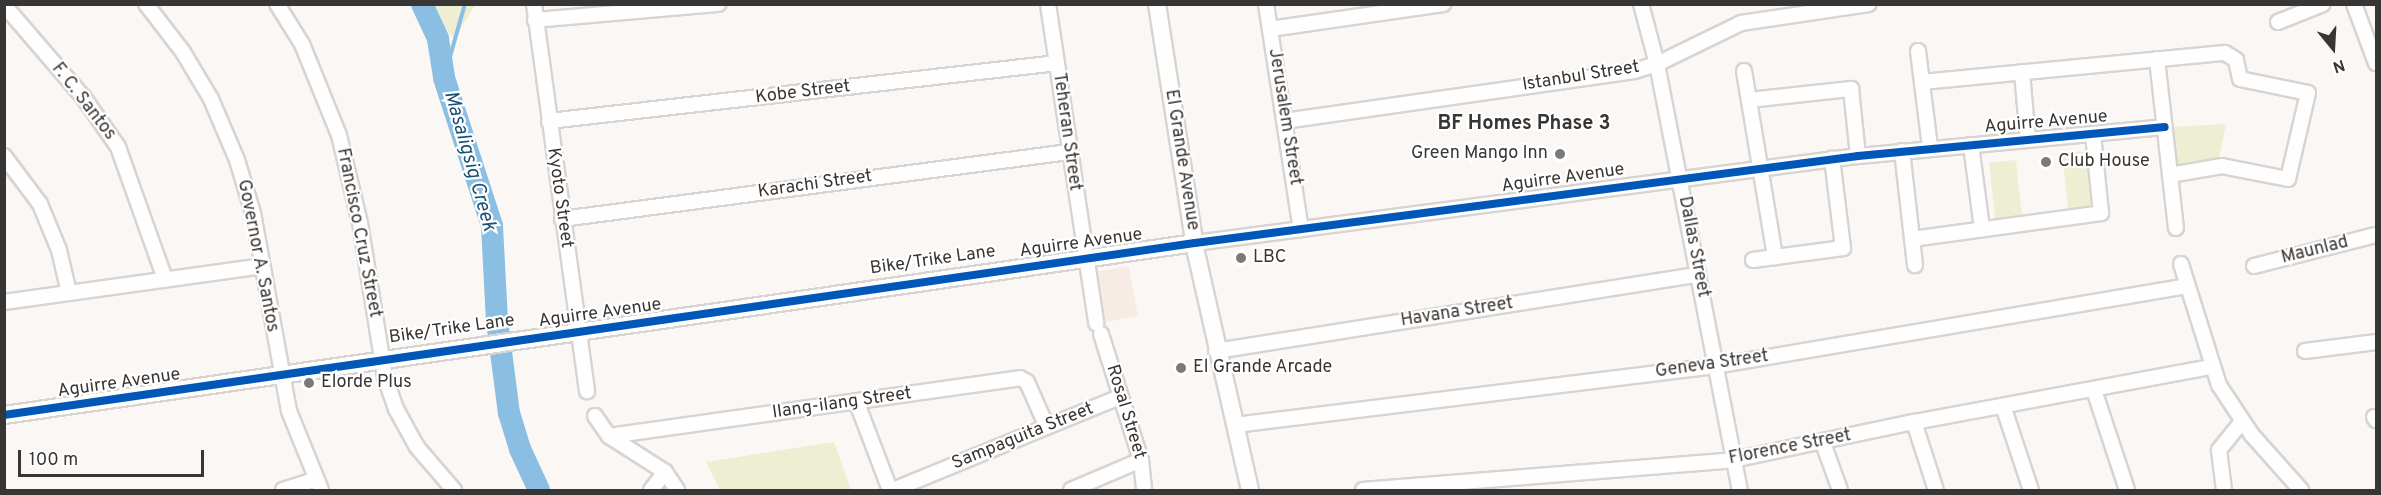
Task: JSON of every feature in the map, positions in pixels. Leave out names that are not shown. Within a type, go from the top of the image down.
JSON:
[{"type":"street","name":"Governor A. Santos","points":[[146,4],[183,52],[225,128],[253,213],[280,376],[298,439],[318,485]]},
{"type":"street","name":"Francisco Cruz Street","points":[[277,4],[320,81],[341,142],[360,223],[382,361],[404,427],[454,490]]},
{"type":"street","name":"Kyoto Street","points":[[534,4],[587,391]]},
{"type":"street","points":[[535,20],[718,4]]},
{"type":"street","name":"Teheran Street","points":[[1048,4],[1086,259]]},
{"type":"street","name":"El Grande Avenue","points":[[1157,4],[1194,243],[1216,351],[1250,490]]},
{"type":"street","name":"Jerusalem Street","points":[[1266,4],[1301,229]]},
{"type":"street","points":[[1270,29],[1443,4]]},
{"type":"street","name":"Dallas Street","points":[[1641,4],[1657,64],[1740,490]]},
{"type":"street","name":"Istanbul Street","points":[[1284,121],[1605,76],[1657,64],[1742,23],[1869,4]]},
{"type":"street","points":[[2278,22],[2323,4]]},
{"type":"street","points":[[2354,4],[2376,63]]},
{"type":"street","name":"F. C. Santos","points":[[4,5],[84,98],[118,147],[165,279]]},
{"type":"street","points":[[1918,51],[1930,148]]},
{"type":"street","points":[[1922,81],[2224,53],[2236,60],[2240,79],[2308,93],[2288,179],[2222,166],[2170,175]]},
{"type":"street","points":[[2157,58],[2176,228]]},
{"type":"street","name":"Kobe Street","points":[[549,121],[1057,63]]},
{"type":"street","points":[[1744,71],[1775,257]]},
{"type":"street","points":[[2022,72],[2028,140]]},
{"type":"street","points":[[1749,100],[1851,89],[1858,156]]},
{"type":"street","name":"Aguirre Avenue","points":[[4,415],[1194,243],[1832,159],[2165,127]]},
{"type":"street","points":[[1912,238],[2100,213],[2093,134]]},
{"type":"street","points":[[1971,145],[1982,229]]},
{"type":"street","name":"Karachi Street","points":[[562,219],[1069,152]]},
{"type":"street","points":[[1902,152],[1915,265]]},
{"type":"street","points":[[4,156],[40,204],[59,250],[69,293]]},
{"type":"street","points":[[1753,260],[1843,248],[1832,159]]},
{"type":"street","name":"Maunlad","points":[[2254,266],[2376,235]]},
{"type":"street","name":"Rosal Street","points":[[1086,259],[1099,328],[1141,460],[1144,490]]},
{"type":"street","points":[[2181,264],[2211,367],[2242,422],[2301,490]]},
{"type":"street","points":[[4,302],[262,266]]},
{"type":"street","name":"Havana Street","points":[[1216,351],[1698,275]]},
{"type":"street","name":"Geneva Street","points":[[1234,425],[1715,366],[2187,286]]},
{"type":"street","points":[[2305,351],[2376,342]]},
{"type":"street","name":"Florence Street","points":[[1363,490],[1733,460],[1823,443],[1914,422],[2211,367]]},
{"type":"street","name":"Ilang-ilang Street","points":[[609,436],[857,403],[1020,378],[1027,382],[1046,425]]},
{"type":"street","points":[[2094,390],[2127,490]]},
{"type":"street","name":"Sampaguita Street","points":[[892,490],[1046,425],[1120,397]]},
{"type":"street","points":[[857,403],[892,490]]},
{"type":"street","points":[[2003,406],[2031,490]]},
{"type":"street","points":[[595,416],[609,436],[665,472],[677,490]]},
{"type":"street","points":[[1914,422],[1936,490]]},
{"type":"street","points":[[2224,490],[2219,450],[2242,422]]},
{"type":"street","points":[[1823,443],[1840,490]]},
{"type":"street","points":[[1071,490],[1141,460]]},
{"type":"street","points":[[651,490],[665,472]]},
{"type":"street","points":[[283,490],[318,485]]},
{"type":"shaded area","points":[[1129,266],[1138,316],[1104,322],[1096,272]]},
{"type":"green space","points":[[428,5],[475,5],[454,39]]},
{"type":"green space","points":[[2226,124],[2218,162],[2175,172],[2171,127]]},
{"type":"green space","points":[[2088,151],[2094,206],[2068,208],[2062,154]]},
{"type":"green space","points":[[2016,160],[2022,216],[1995,219],[1989,163]]},
{"type":"green space","points":[[834,442],[851,490],[720,490],[706,462]]},
{"type":"waterway","name":"Masaligsig Creek","points":[[422,4],[438,39],[444,78],[492,226],[497,321],[509,413],[520,449],[539,490]]},
{"type":"waterway","name":"Masaligsig Creek","points":[[444,78],[465,4]]},
{"type":"cycle path","name":"Bike/Trike Lane","points":[[4,415],[1195,243],[1858,156],[2165,127]]},
{"type":"place","name":"Green Mango Inn","points":[[1560,154]]},
{"type":"place","name":"Club House","points":[[2046,162]]},
{"type":"place","name":"LBC","points":[[1241,258]]},
{"type":"place","name":"El Grande Arcade","points":[[1181,368]]},
{"type":"place","name":"Elorde Plus","points":[[309,383]]},
{"type":"district","name":"BF Homes Phase 3","points":[[1524,124]]}]
